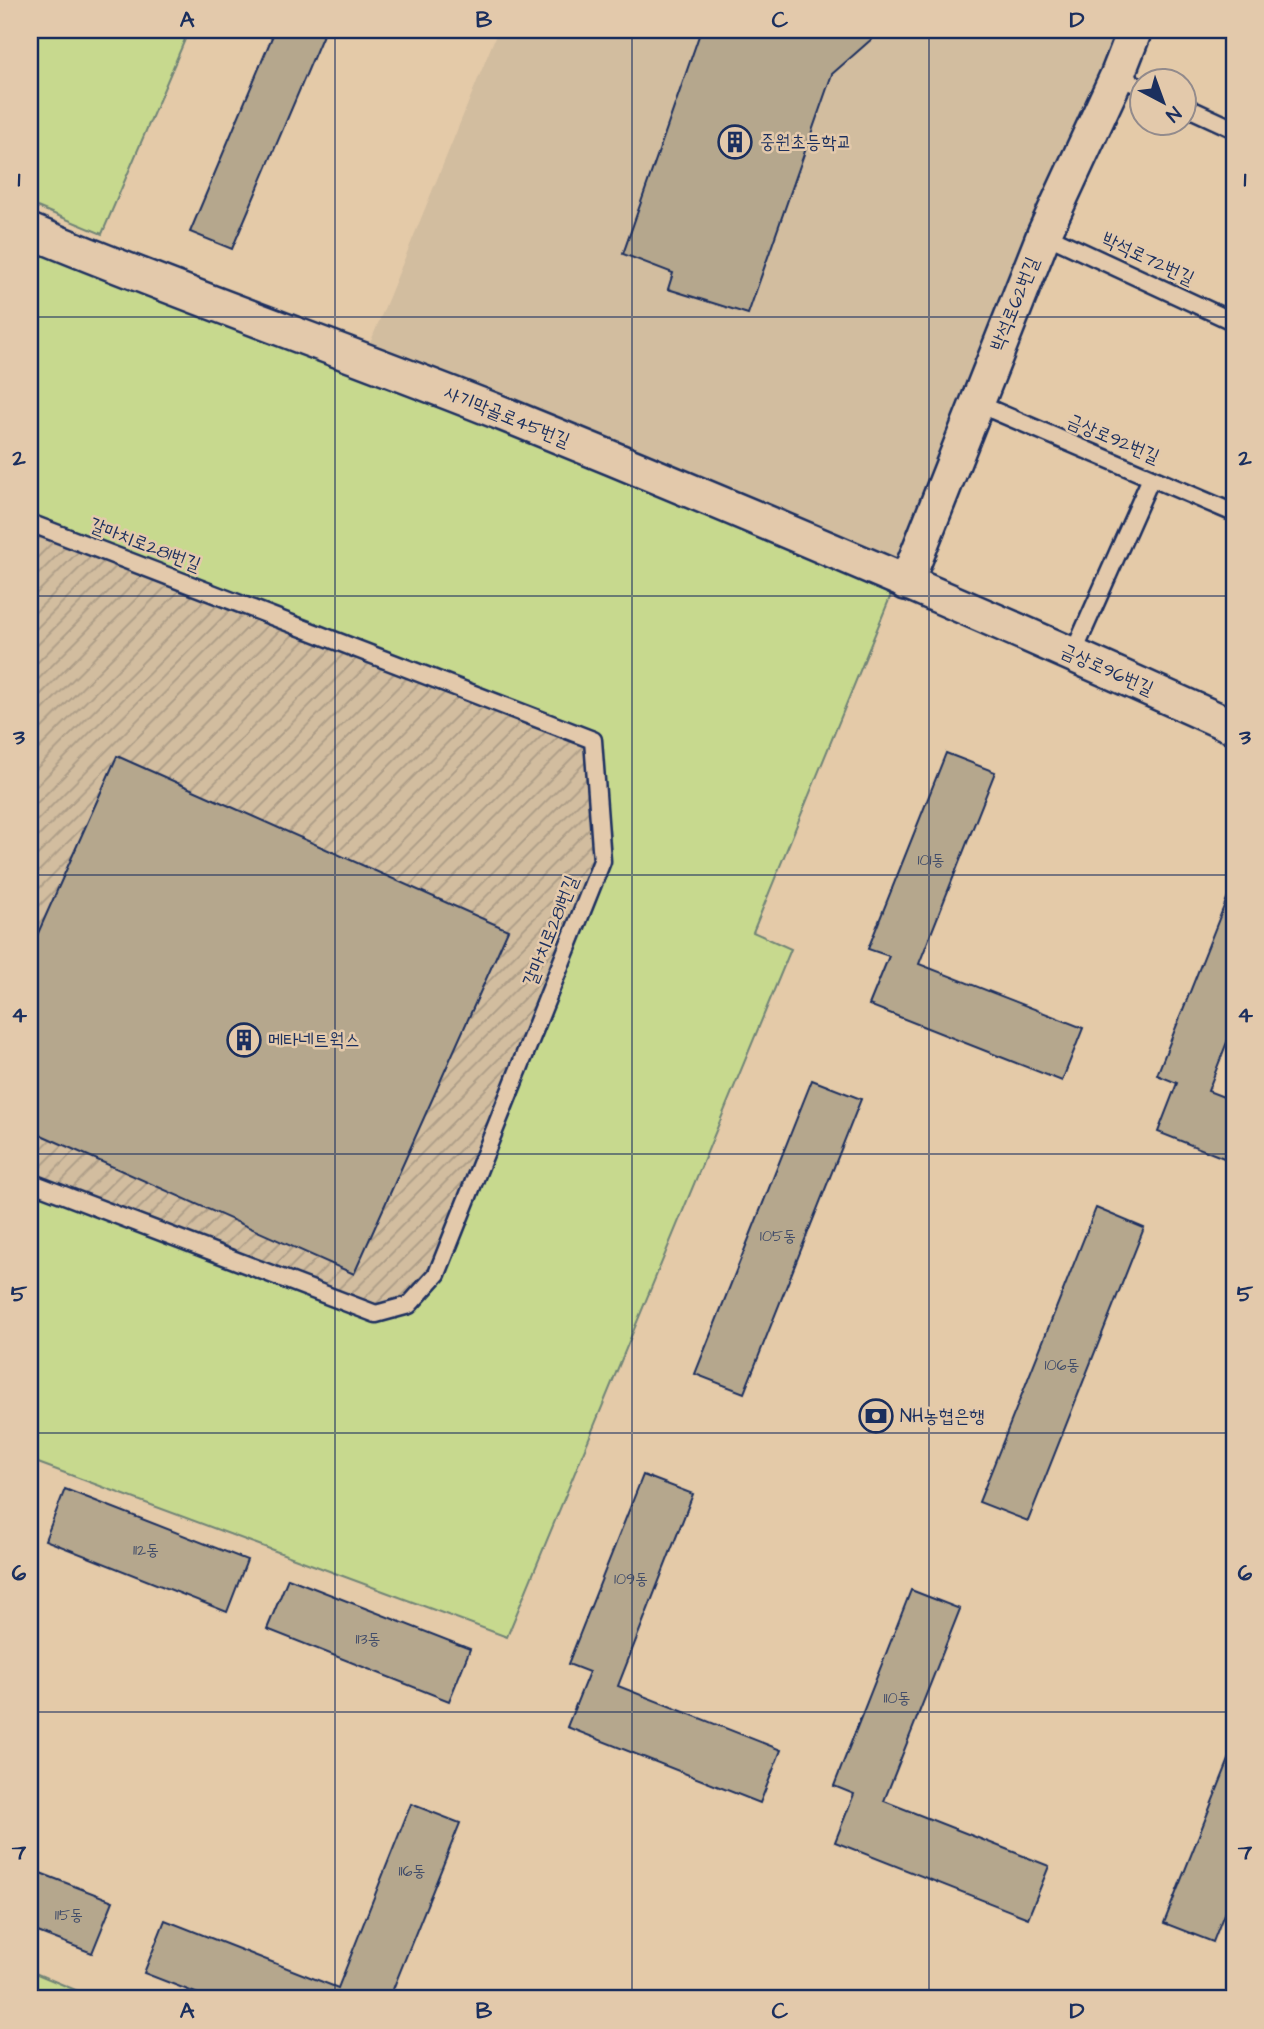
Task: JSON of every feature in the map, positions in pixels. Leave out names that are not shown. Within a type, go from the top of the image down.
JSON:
[{"type":"street","name":"박석로62번길","points":[[1131,66],[1135,30]]},
{"type":"street","name":"박석로62번길","points":[[906,583],[1044,234],[1128,83]]},
{"type":"street","name":"사기막골로45번길","points":[[30,231],[345,356],[504,415],[980,614]]},
{"type":"street","name":"금상로96번길","points":[[980,614],[1234,727]]},
{"type":"lane","points":[[1198,112],[1234,129]]},
{"type":"lane","name":"박석로72번길","points":[[1044,234],[1234,322]]},
{"type":"lane","name":"금상로92번길","points":[[976,403],[1234,513]]},
{"type":"lane","points":[[1073,654],[1151,478]]},
{"type":"lane","name":"갈마치로281번길","points":[[30,523],[593,740],[602,861],[437,1274],[410,1306],[376,1314],[30,1182]]},
{"type":"shaded area","points":[[498,30],[1133,30],[912,565],[366,353]]},
{"type":"shaded area","points":[[30,523],[593,740],[602,861],[437,1274],[409,1305],[376,1314],[30,1182]]},
{"type":"green space","points":[[30,30],[189,30],[102,234],[30,204]]},
{"type":"green space","points":[[30,226],[504,415],[891,595],[753,932],[791,949],[507,1637],[30,1460],[30,1182],[376,1314],[409,1305],[437,1274],[602,861],[592,740],[30,523]]},
{"type":"green space","points":[[30,1971],[97,1999],[30,1999]]},
{"type":"building","points":[[275,30],[325,30],[232,249],[190,232]]},
{"type":"building","name":"중원초등학교","points":[[701,30],[882,30],[832,74],[748,314],[668,289],[673,273],[623,254]]},
{"type":"building","points":[[946,753],[995,772],[919,964],[1083,1028],[1062,1081],[869,1005],[889,956],[868,949]]},
{"type":"building","name":"메타네트웍스","points":[[117,756],[508,930],[354,1274],[30,1130],[30,951]]},
{"type":"building","points":[[1234,881],[1234,1024],[1208,1091],[1234,1101],[1234,1162],[1158,1132],[1177,1083],[1157,1075]]},
{"type":"building","points":[[812,1080],[861,1099],[744,1393],[695,1374]]},
{"type":"building","points":[[1096,1208],[1144,1228],[1028,1521],[979,1502]]},
{"type":"building","points":[[643,1475],[693,1494],[618,1686],[781,1750],[760,1803],[567,1727],[589,1672],[568,1664]]},
{"type":"building","points":[[65,1489],[247,1560],[227,1612],[45,1540]]},
{"type":"building","points":[[288,1578],[470,1649],[449,1701],[267,1629]]},
{"type":"building","points":[[911,1590],[960,1609],[884,1801],[1049,1866],[1028,1918],[835,1842],[854,1794],[834,1786]]},
{"type":"building","points":[[1234,1747],[1234,1888],[1213,1942],[1164,1923]]},
{"type":"building","points":[[411,1804],[460,1823],[389,1999],[211,1999],[144,1973],[165,1920],[338,1988]]},
{"type":"building","points":[[30,1869],[113,1901],[92,1953],[30,1929]]},
{"type":"place","name":"중원초등학교","points":[[735,142]]},
{"type":"place","name":"메타네트웍스","points":[[244,1040]]},
{"type":"place","name":"NH농협은행","points":[[876,1416]]}]
